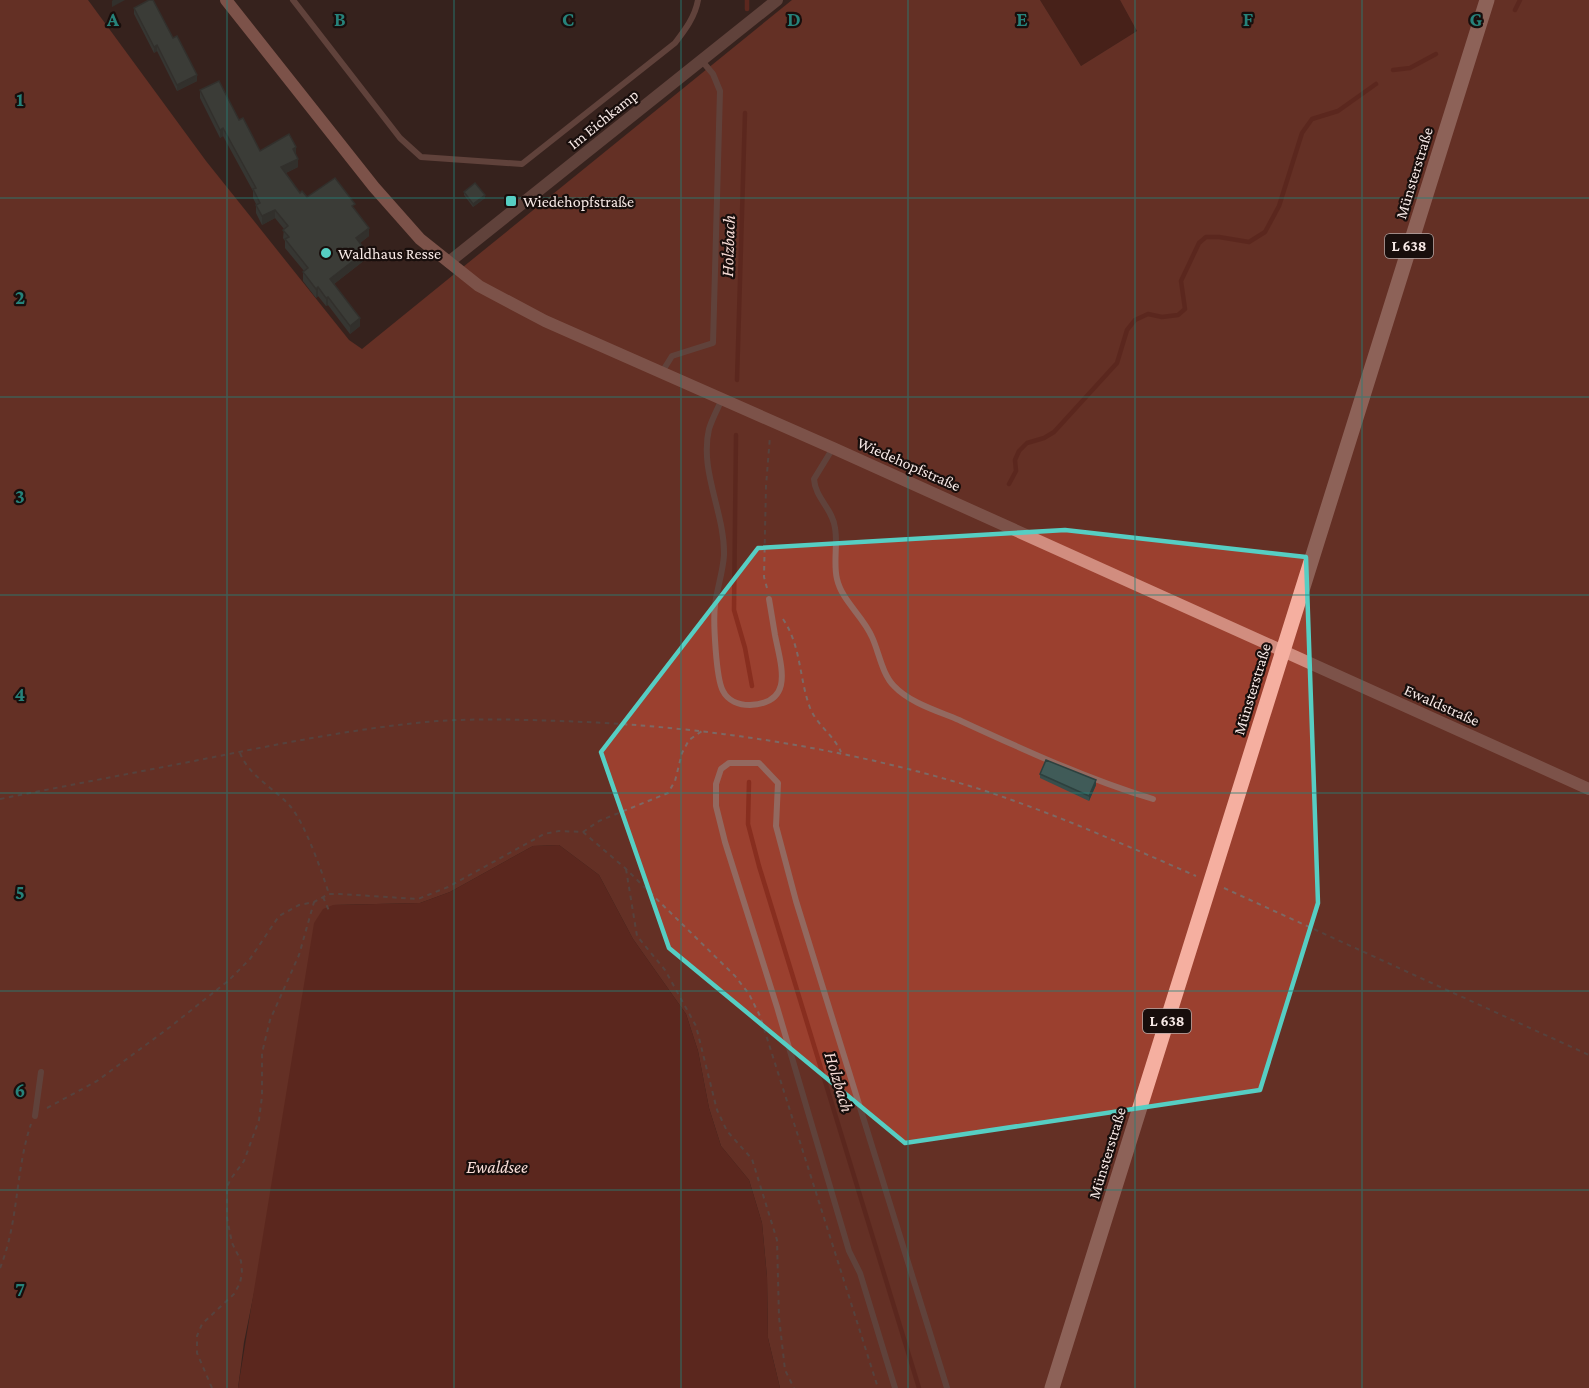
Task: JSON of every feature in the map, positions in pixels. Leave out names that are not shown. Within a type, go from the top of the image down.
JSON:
[{"type":"main road","name":"Wiedehopfstraße","points":[[226,0],[374,187],[420,239],[479,286],[545,321],[833,448],[1282,652]]},
{"type":"main road","name":"Münsterstraße","points":[[1052,1388],[1487,0]]},
{"type":"main road","name":"Ewaldstraße","points":[[1282,652],[1589,789]]},
{"type":"street","name":"Im Eichkamp","points":[[449,262],[776,1]]},
{"type":"lane","points":[[293,0],[400,138],[422,158],[522,164],[675,43],[690,24],[698,0]]},
{"type":"lane","points":[[662,373],[672,356],[713,343],[720,91],[713,74],[702,61]]},
{"type":"lane","points":[[722,399],[709,429],[708,459],[724,554],[714,622],[719,681],[728,698],[744,705],[769,702],[777,695],[782,685],[782,672],[769,599]]},
{"type":"lane","points":[[833,448],[814,479],[818,495],[829,510],[835,528],[836,577],[843,594],[872,634],[886,675],[893,686],[905,696],[981,730],[1116,788],[1153,799]]},
{"type":"lane","points":[[895,1388],[860,1273],[849,1251],[777,1007],[724,842],[716,806],[716,784],[721,769],[729,763],[759,763],[777,783],[776,826],[796,901],[947,1388]]},
{"type":"lane","points":[[35,1116],[41,1072]]},
{"type":"path","points":[[771,421],[766,486],[764,577],[769,599],[792,634],[809,706],[841,752]]},
{"type":"path","points":[[0,799],[374,728],[436,722],[507,719],[642,725],[702,731],[841,752],[909,769],[1030,807],[1191,874]]},
{"type":"path","points":[[0,1268],[13,1221],[25,1141],[35,1116],[60,1100],[97,1082],[228,981],[250,959],[279,916],[298,904],[314,902],[329,894],[417,899],[448,887],[544,834],[559,831],[584,831],[599,821],[668,793],[675,781],[682,753],[689,740],[702,731]]},
{"type":"path","points":[[240,752],[245,764],[292,807],[306,835],[329,894]]},
{"type":"path","points":[[584,831],[626,868],[735,976],[749,994],[760,1016],[878,1388]]},
{"type":"path","points":[[626,868],[637,936],[665,970],[696,1026],[717,1110],[727,1131],[752,1159],[777,1240],[779,1317],[785,1370],[794,1388]]},
{"type":"path","points":[[1233,892],[1589,1054]]},
{"type":"path","points":[[323,897],[330,913]]},
{"type":"path","points":[[212,1388],[196,1353],[197,1336],[202,1324],[234,1294],[242,1273],[241,1261],[232,1243],[227,1218],[227,1188],[244,1161],[256,1128],[262,1096],[262,1053],[270,1020],[299,955],[314,902]]},
{"type":"highlighted area","points":[[1065,530],[1306,557],[1318,903],[1260,1090],[905,1143],[669,948],[601,752],[758,548]]},
{"type":"shaded area","points":[[0,0],[88,0],[206,161],[349,340],[362,349],[792,0],[1040,0],[1081,66],[1137,31],[1120,0],[1589,0],[1589,1388],[780,1388],[768,1338],[767,1277],[762,1223],[749,1180],[721,1146],[709,1108],[698,1051],[686,1014],[633,939],[599,875],[559,845],[533,846],[450,892],[420,903],[333,905],[244,1342],[238,1388],[0,1388]]},
{"type":"shaded area","points":[[1040,0],[1120,0],[1137,31],[1081,66]]},
{"type":"water","name":"Ewaldsee","points":[[559,845],[599,875],[633,939],[686,1014],[698,1051],[709,1108],[721,1146],[749,1180],[762,1223],[767,1277],[768,1338],[780,1388],[238,1388],[314,923],[323,909],[333,905],[420,903],[450,892],[533,846]]},
{"type":"building","points":[[153,0],[173,38],[177,36],[197,75],[177,85],[157,45],[154,47],[134,8]]},
{"type":"building","points":[[219,81],[239,120],[243,118],[260,151],[289,134],[296,147],[293,149],[298,159],[281,167],[300,193],[302,191],[307,197],[335,178],[355,204],[352,206],[369,228],[356,238],[366,251],[330,279],[360,318],[350,326],[328,297],[326,298],[318,287],[316,289],[303,272],[308,268],[285,239],[289,237],[283,230],[288,226],[275,210],[262,216],[256,205],[260,203],[253,189],[256,188],[223,128],[220,130],[200,90]]},
{"type":"building","points":[[475,183],[485,195],[473,204],[464,192]]},
{"type":"building","points":[[1046,760],[1096,780],[1089,796],[1040,774]]},
{"type":"waterway","name":"Holzbach","points":[[747,0],[747,9]]},
{"type":"waterway","points":[[1515,10],[1520,0]]},
{"type":"waterway","points":[[1393,70],[1410,68],[1436,54]]},
{"type":"waterway","points":[[1009,484],[1016,471],[1015,460],[1019,451],[1027,443],[1054,432],[1117,363],[1127,330],[1135,320],[1148,314],[1162,317],[1178,315],[1185,309],[1181,281],[1199,243],[1206,237],[1249,242],[1265,232],[1279,206],[1302,133],[1312,119],[1338,111],[1376,84]]},
{"type":"waterway","name":"Holzbach","points":[[737,380],[745,113]]},
{"type":"waterway","name":"Holzbach","points":[[736,435],[734,610],[745,648],[752,686]]},
{"type":"waterway","name":"Holzbach","points":[[749,782],[748,824],[759,866],[919,1388]]},
{"type":"place","name":"Wiedehopfstraße","points":[[511,201]]},
{"type":"place","name":"Waldhaus Resse","points":[[326,253]]}]
